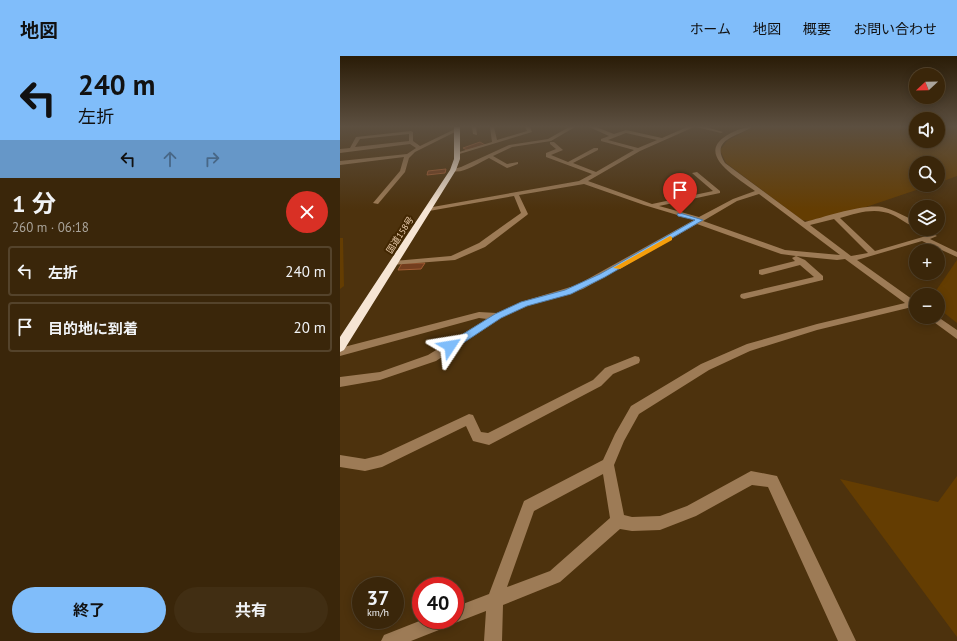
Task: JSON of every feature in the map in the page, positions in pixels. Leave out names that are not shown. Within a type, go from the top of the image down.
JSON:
[{"type":"highway","name":"国道158号","points":[[340,347],[430,209],[453,170],[458,154]]},
{"type":"street","points":[[453,170],[462,169],[492,154]]},
{"type":"street","points":[[551,154],[548,156],[597,174]]},
{"type":"street","points":[[558,166],[585,154]]},
{"type":"street","points":[[430,209],[585,182],[631,154]]},
{"type":"street","points":[[717,154],[723,164],[759,192],[909,301]]},
{"type":"street","points":[[340,163],[409,155]]},
{"type":"street","points":[[376,203],[403,171],[406,158],[409,155]]},
{"type":"street","points":[[488,156],[507,166],[516,163]]},
{"type":"street","points":[[654,205],[718,192],[695,173]]},
{"type":"street","points":[[585,182],[790,253],[837,258],[848,257],[873,253],[933,236]]},
{"type":"street","points":[[340,382],[380,376],[432,358],[498,316],[524,304],[580,287],[735,200],[759,192]]},
{"type":"street","points":[[394,263],[452,258],[482,245],[525,214],[516,195]]},
{"type":"street","points":[[804,225],[835,217],[878,209],[895,213],[909,221]]},
{"type":"street","points":[[835,217],[873,253]]},
{"type":"street","points":[[923,239],[957,255]]},
{"type":"street","points":[[744,296],[820,278],[790,253]]},
{"type":"street","points":[[762,272],[802,262]]},
{"type":"street","points":[[618,521],[608,465],[619,438],[635,410],[705,367],[747,348],[817,327],[909,306]]},
{"type":"street","points":[[340,352],[479,315],[498,316]]},
{"type":"street","points":[[942,324],[957,335]]},
{"type":"street","points":[[340,461],[365,465],[382,461],[469,419],[477,437],[489,439],[597,383],[608,371],[635,360]]},
{"type":"street","points":[[493,641],[495,599],[529,506],[608,465]]},
{"type":"street","points":[[618,521],[632,524],[660,523],[691,511],[751,478],[772,481],[847,641]]},
{"type":"street","points":[[464,611],[556,577],[618,521]]},
{"type":"street","points":[[390,641],[420,629]]},
{"type":"shaded area","points":[[722,154],[957,154],[957,176],[945,180],[945,156],[909,156],[909,192],[910,192],[866,207],[810,221],[802,220],[726,163]]},
{"type":"shaded area","points":[[340,238],[343,238],[344,286],[340,289]]},
{"type":"shaded area","points":[[957,260],[957,323],[945,314],[945,288],[938,288],[943,280],[945,280],[945,278]]},
{"type":"shaded area","points":[[957,476],[957,637],[840,479],[938,502]]},
{"type":"building","points":[[446,169],[445,173],[427,175],[428,171]]},
{"type":"building","points":[[402,263],[425,263],[421,269],[398,270]]},
{"type":"slow traffic","points":[[617,268],[670,238]]},
{"type":"route","points":[[450,346],[512,309],[524,304],[568,292],[603,276],[700,220],[680,214]]}]
